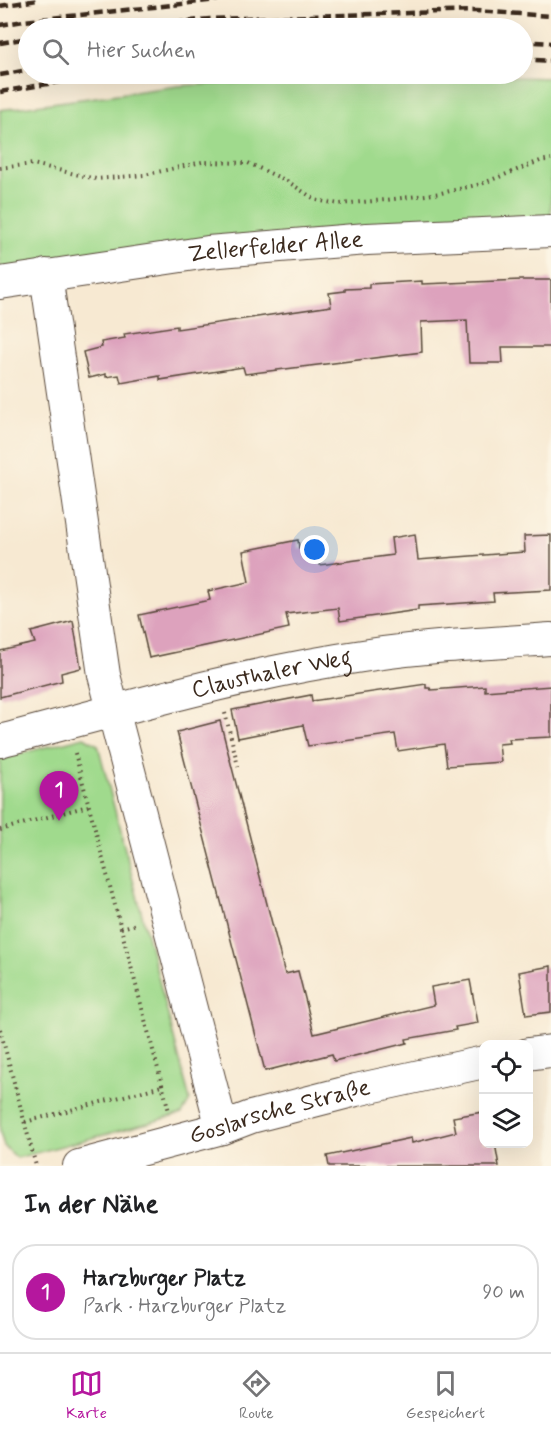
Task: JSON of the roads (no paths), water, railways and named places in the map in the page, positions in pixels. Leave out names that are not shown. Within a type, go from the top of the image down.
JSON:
[{"type":"street","name":"Zellerfelder Allee","points":[[0,283],[208,252],[367,239],[551,231]]},
{"type":"street","points":[[46,275],[104,675],[222,1128]]},
{"type":"street","name":"Clausthaler Weg","points":[[0,741],[219,685],[369,655],[451,645],[551,639]]},
{"type":"street","points":[[533,1053],[551,1051]]},
{"type":"street","name":"Goslarsche Straße","points":[[78,1166],[222,1128],[251,1117],[356,1090],[479,1063]]},
{"type":"railway","points":[[0,6],[38,0]]},
{"type":"railway","points":[[52,18],[218,0]]},
{"type":"railway","points":[[243,18],[475,11],[551,16]]},
{"type":"railway","points":[[0,25],[18,22]]},
{"type":"railway","points":[[0,43],[18,40]]},
{"type":"railway","points":[[533,42],[551,43]]},
{"type":"railway","points":[[533,60],[551,61]]},
{"type":"railway","points":[[0,75],[18,72]]},
{"type":"railway","points":[[0,92],[47,84]]},
{"type":"place","name":"Harzburger Platz","points":[[59,821]]}]
